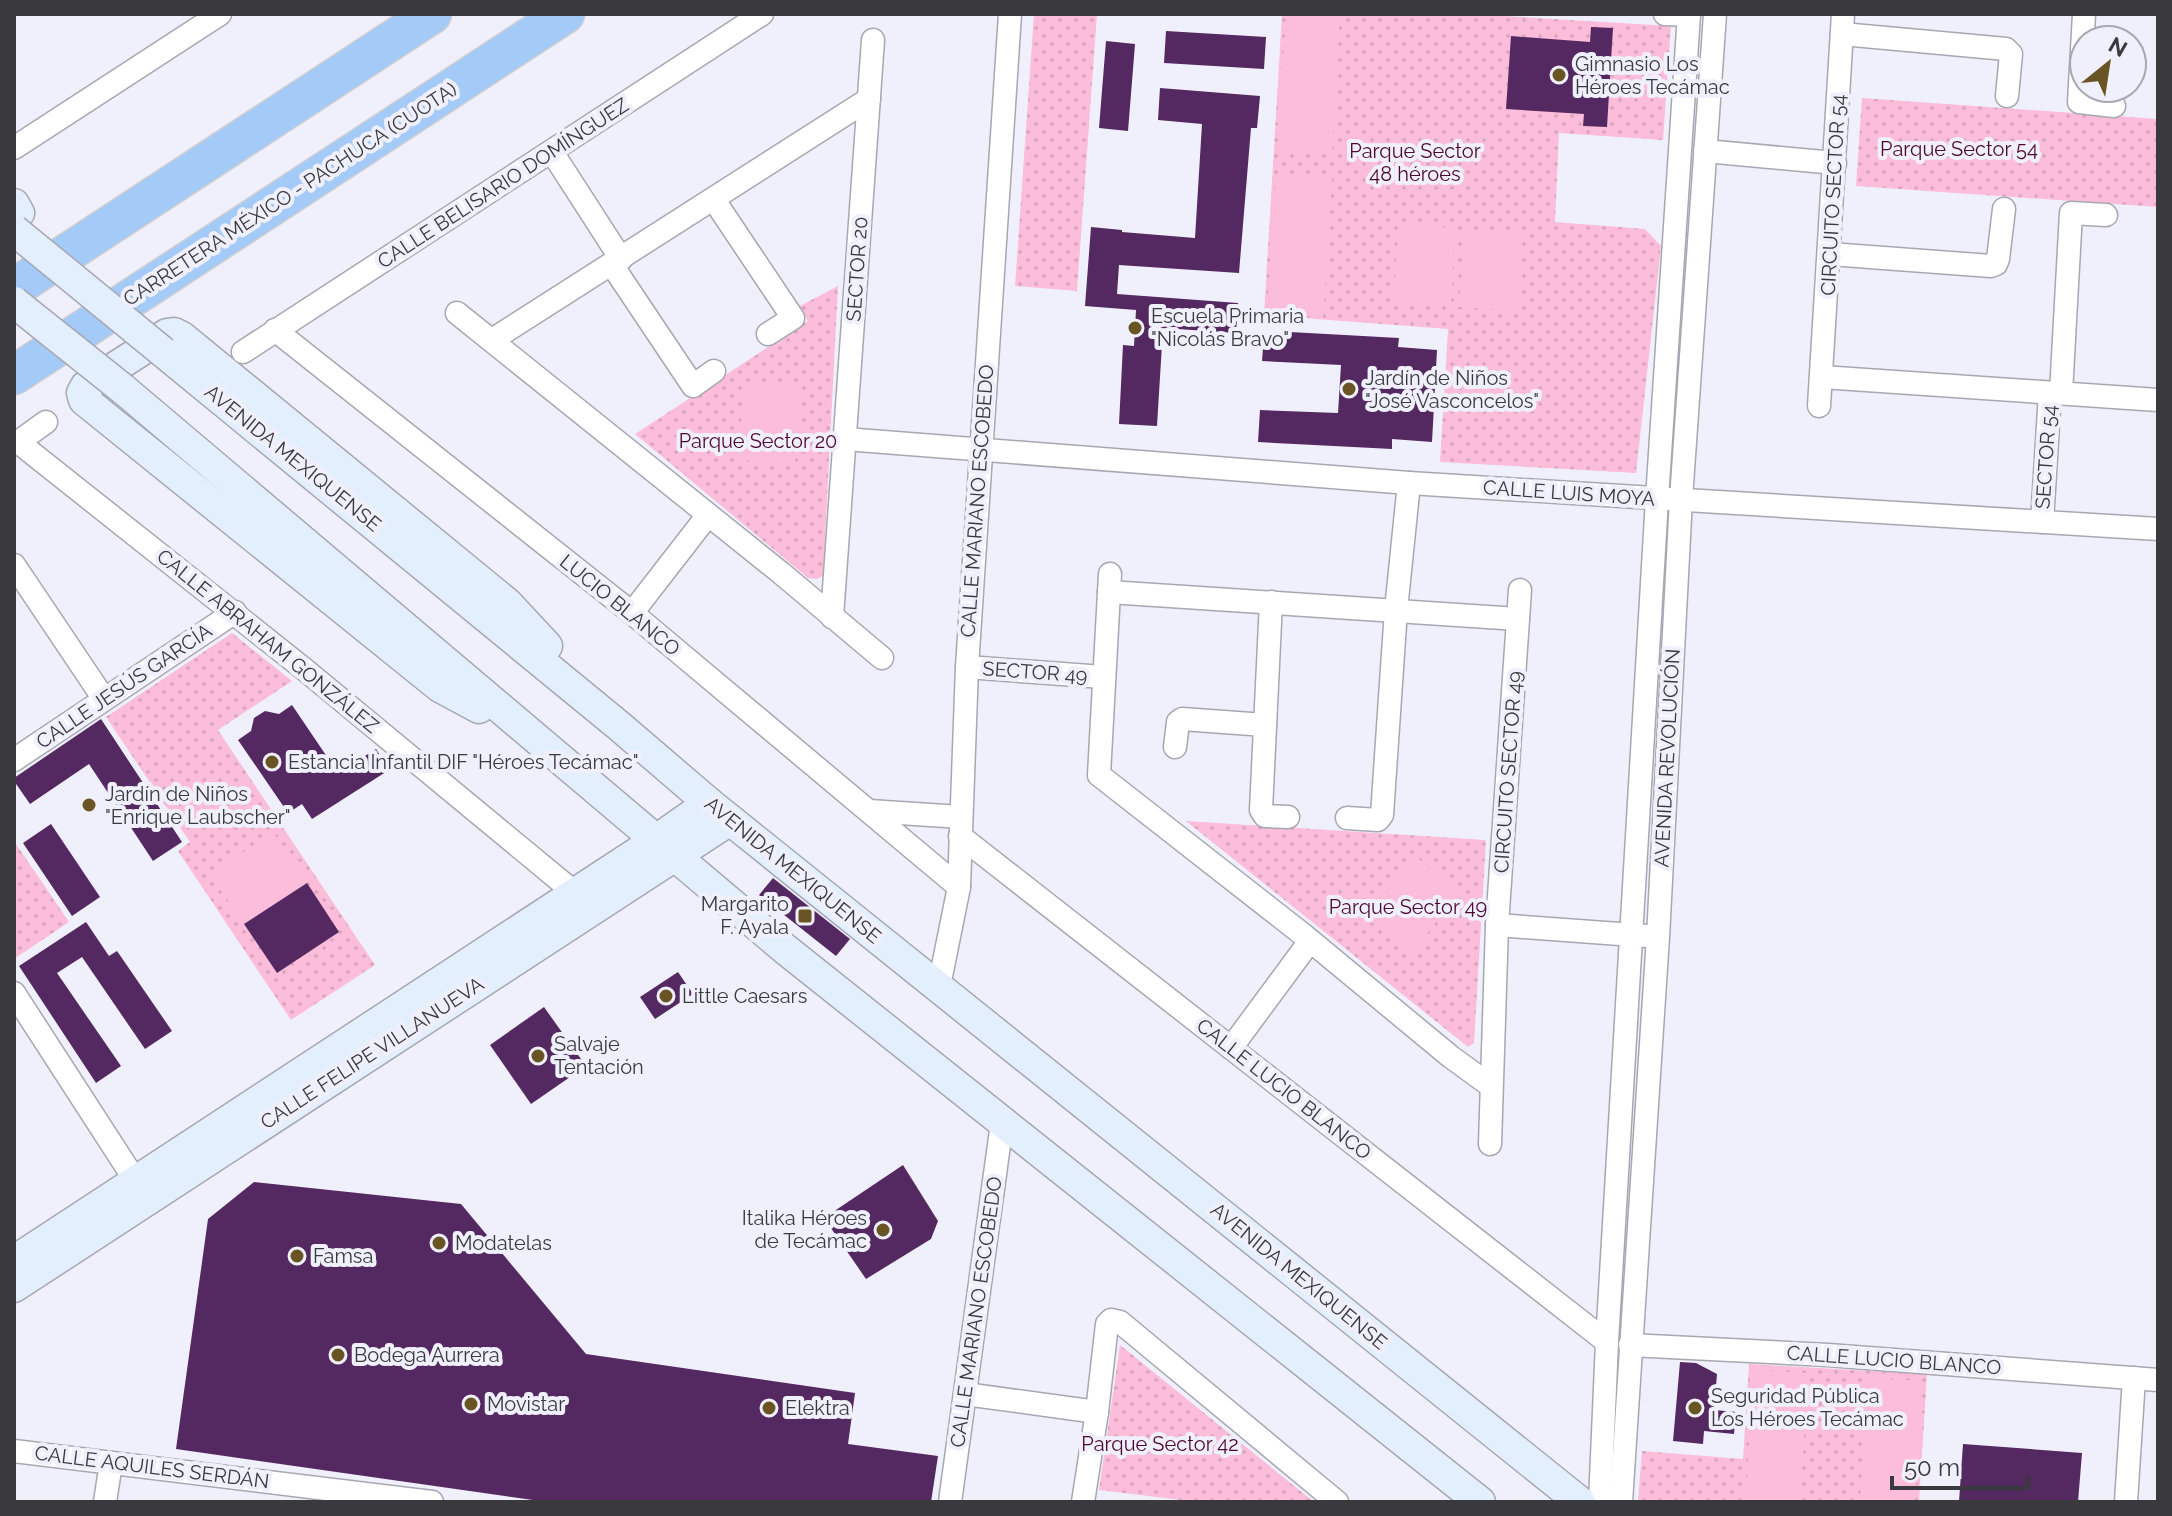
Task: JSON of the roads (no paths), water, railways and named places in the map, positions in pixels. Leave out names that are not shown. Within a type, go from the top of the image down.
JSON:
[{"type":"highway","points":[[14,288],[432,14]]},
{"type":"highway","name":"CARRETERA MÉXICO - PACHUCA (CUOTA)","points":[[14,375],[565,14]]},
{"type":"main road","points":[[14,204],[19,213],[14,220]]},
{"type":"main road","name":"AVENIDA MEXIQUENSE","points":[[14,230],[618,725],[719,812],[1580,1502]]},
{"type":"main road","points":[[14,302],[123,389],[785,949],[1480,1502]]},
{"type":"main road","points":[[533,737],[440,687],[84,400],[82,393],[86,386],[167,334],[182,337],[507,603],[618,725]]},
{"type":"main road","name":"CALLE FELIPE VILLANUEVA","points":[[14,1287],[719,812]]},
{"type":"main road","name":"CALLE FELIPE VILLANUEVA","points":[[14,1261],[575,893],[665,849]]},
{"type":"street","points":[[18,138],[220,14]]},
{"type":"street","name":"CALLE BELISARIO DOMÍNGUEZ","points":[[243,352],[762,14]]},
{"type":"street","name":"CALLE MARIANO ESCOBEDO","points":[[939,986],[959,887],[967,667],[1010,14]]},
{"type":"street","points":[[1665,14],[1689,15]]},
{"type":"street","name":"AVENIDA REVOLUCIÓN","points":[[1600,1502],[1658,937],[1681,499],[1715,14]]},
{"type":"street","points":[[2084,14],[2079,102],[2114,106]]},
{"type":"street","name":"AVENIDA REVOLUCIÓN","points":[[1621,1502],[1618,1344],[1633,935],[1657,499],[1689,15]]},
{"type":"street","points":[[1843,24],[2006,49],[2011,54],[2007,96]]},
{"type":"street","name":"CIRCUITO SECTOR 54","points":[[1819,406],[1843,24]]},
{"type":"street","name":"SECTOR 20","points":[[832,617],[873,40]]},
{"type":"street","points":[[492,340],[869,99]]},
{"type":"street","points":[[1705,151],[1835,163]]},
{"type":"street","points":[[552,152],[693,386],[714,371]]},
{"type":"street","points":[[714,200],[793,318],[768,334]]},
{"type":"street","points":[[1830,254],[1991,266],[1998,259],[2004,209]]},
{"type":"street","name":"SECTOR 54","points":[[2042,522],[2071,213],[2106,215]]},
{"type":"street","points":[[457,313],[882,658]]},
{"type":"street","name":"LUCIO BLANCO","points":[[275,330],[632,613],[959,887]]},
{"type":"street","points":[[1822,377],[2158,400]]},
{"type":"street","name":"CALLE ABRAHAM GONZÁLEZ","points":[[46,422],[25,435],[21,440],[23,446],[235,612],[575,893]]},
{"type":"street","points":[[845,439],[980,451]]},
{"type":"street","name":"CALLE LUIS MOYA","points":[[980,451],[1409,483],[2158,529]]},
{"type":"street","points":[[1347,818],[1378,820],[1382,815],[1396,610],[1409,483]]},
{"type":"street","points":[[632,613],[708,515]]},
{"type":"street","points":[[14,565],[104,699]]},
{"type":"street","name":"SECTOR 49","points":[[1271,602],[1110,583],[1099,775],[1310,941]]},
{"type":"street","name":"CIRCUITO SECTOR 49","points":[[1490,1144],[1497,925],[1520,590]]},
{"type":"street","points":[[1288,817],[1262,813],[1271,602],[1518,619]]},
{"type":"street","name":"CALLE JESÚS GARCÍA","points":[[14,760],[235,612]]},
{"type":"street","name":"SECTOR 49","points":[[967,667],[1103,677]]},
{"type":"street","points":[[1175,747],[1178,722],[1182,719],[1265,725]]},
{"type":"street","points":[[869,811],[960,827]]},
{"type":"street","name":"CALLE LUCIO BLANCO","points":[[960,827],[1231,1048],[1618,1344],[1828,1355],[2158,1380]]},
{"type":"street","points":[[1497,925],[1658,937]]},
{"type":"street","points":[[1231,1048],[1310,941],[1491,1086]]},
{"type":"street","points":[[14,993],[135,1180]]},
{"type":"street","name":"CALLE MARIANO ESCOBEDO","points":[[950,1502],[1002,1123]]},
{"type":"street","points":[[1083,1502],[1107,1324],[1111,1320],[1120,1322],[1337,1502]]},
{"type":"street","points":[[2131,1502],[2134,1378]]},
{"type":"street","points":[[965,1394],[1097,1412]]},
{"type":"street","name":"CALLE AQUILES SERDÁN","points":[[14,1451],[355,1496],[432,1502]]},
{"type":"street","points":[[105,1502],[111,1463]]},
{"type":"place","name":"Gimnasio Los Héroes Tecámac","points":[[1559,75]]},
{"type":"place","name":"Escuela Primaria \"Nicolás Bravo\"","points":[[1135,328]]},
{"type":"place","name":"Jardín de Niños \"José Vasconcelos\"","points":[[1349,389]]},
{"type":"place","name":"Estancia Infantil DIF \"Héroes Tecámac\"","points":[[272,762]]},
{"type":"place","name":"Jardín de Niños \"Enrique Laubscher\"","points":[[89,805]]},
{"type":"place","name":"Margarito F. Ayala","points":[[805,916]]},
{"type":"place","name":"Little Caesars","points":[[666,996]]},
{"type":"place","name":"Salvaje Tentación","points":[[538,1056]]},
{"type":"place","name":"Italika Héroes de Tecámac","points":[[883,1230]]},
{"type":"place","name":"Modatelas","points":[[439,1243]]},
{"type":"place","name":"Famsa","points":[[297,1256]]},
{"type":"place","name":"Bodega Aurrera","points":[[338,1355]]},
{"type":"place","name":"Movistar","points":[[471,1404]]},
{"type":"place","name":"Elektra","points":[[769,1408]]},
{"type":"place","name":"Seguridad Pública Los Héroes Tecámac","points":[[1695,1408]]},
{"type":"park label","name":"Parque Sector 54","points":[[1959,149]]},
{"type":"park label","name":"Parque Sector 48 héroes","points":[[1415,162]]},
{"type":"park label","name":"Parque Sector 20","points":[[758,441]]},
{"type":"park label","name":"Parque Sector 49","points":[[1408,907]]},
{"type":"park label","name":"Parque Sector 42","points":[[1160,1444]]}]
